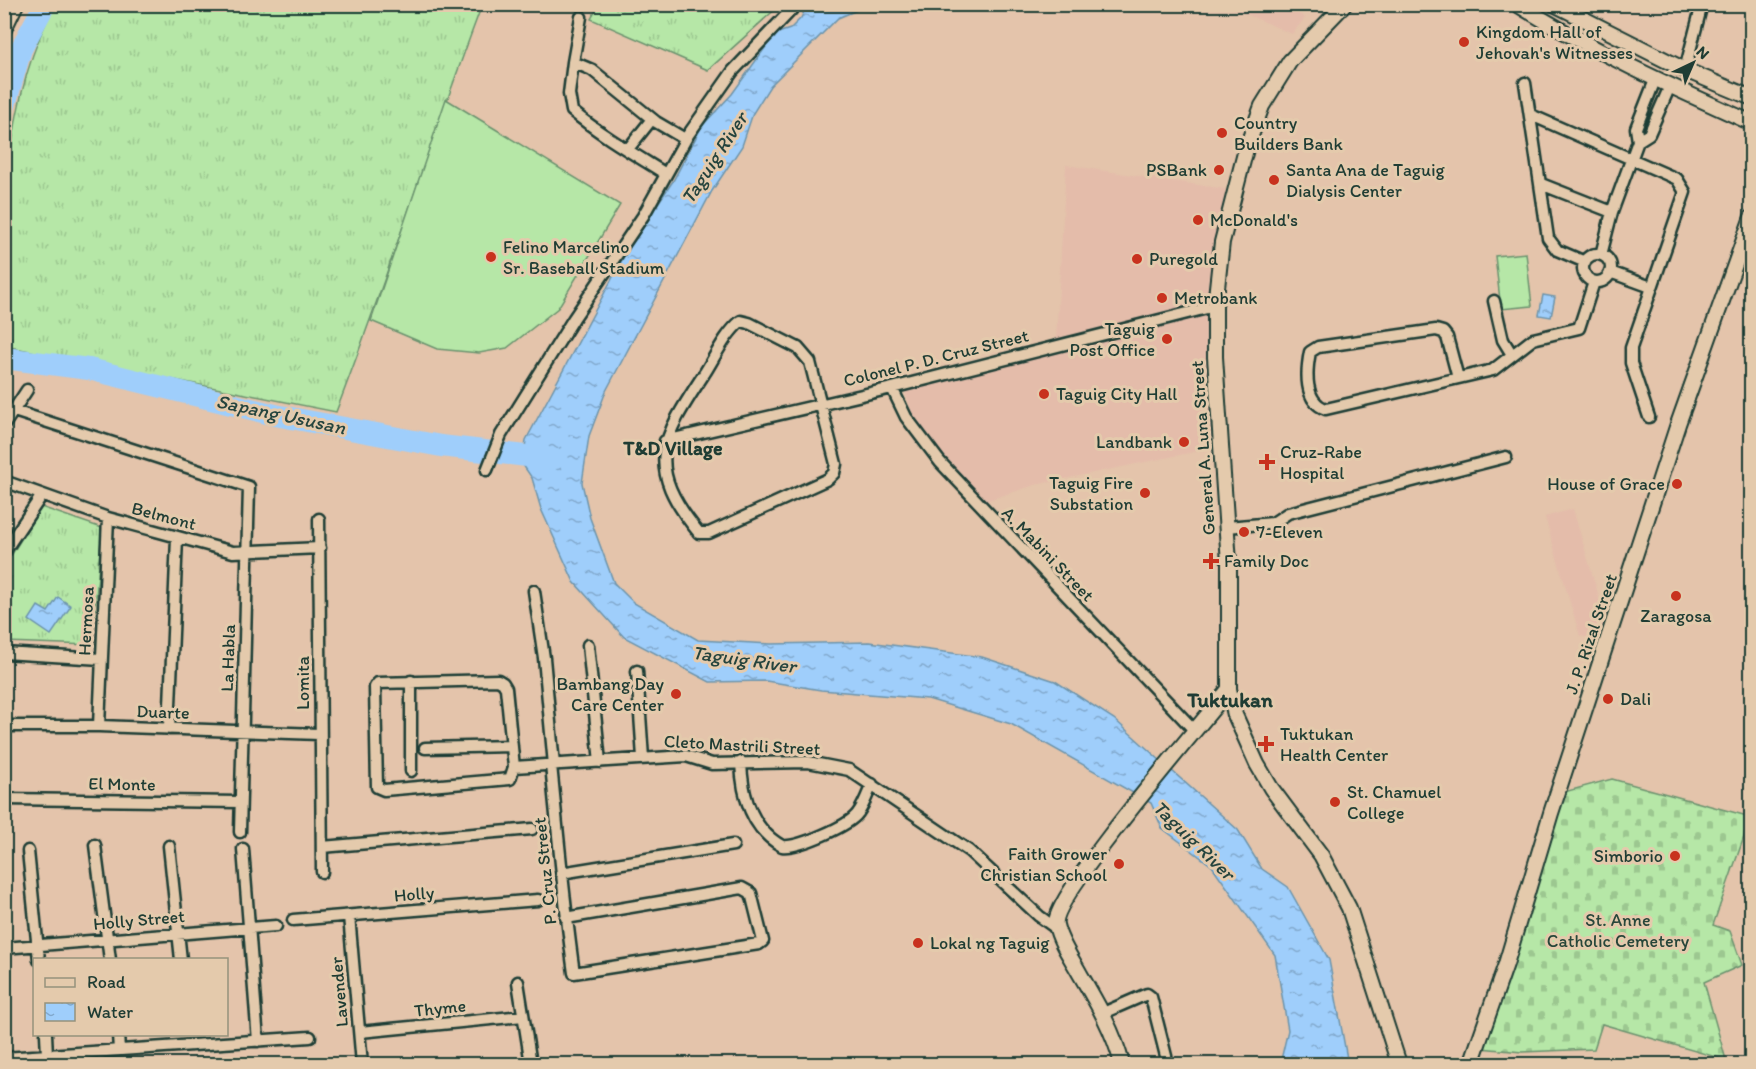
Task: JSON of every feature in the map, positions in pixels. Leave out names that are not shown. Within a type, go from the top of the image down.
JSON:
[{"type":"main road","points":[[4,29],[15,4]]},
{"type":"main road","name":"General A. Luna Street","points":[[1345,4],[1290,61],[1262,106],[1246,149],[1222,242],[1215,306],[1218,422],[1227,527],[1229,689],[1235,715],[1257,764],[1271,788],[1321,855],[1345,899],[1370,965],[1399,1065]]},
{"type":"main road","points":[[1517,4],[1563,33],[1655,80],[1752,123]]},
{"type":"main road","points":[[1554,4],[1685,70],[1752,98]]},
{"type":"main road","name":"J. P. Rizal Street","points":[[1471,1065],[1506,964],[1551,813],[1678,424],[1752,218]]},
{"type":"main road","points":[[1122,1065],[1103,1013],[1055,922],[1061,906],[1115,828],[1229,689]]},
{"type":"street","points":[[488,465],[501,435],[574,318],[643,216],[685,139],[733,71],[797,4]]},
{"type":"street","points":[[1685,70],[1702,4]]},
{"type":"street","points":[[581,17],[569,94],[572,111],[600,134],[666,174]]},
{"type":"street","points":[[573,62],[592,70],[652,119],[685,139]]},
{"type":"street","points":[[1601,255],[1612,213],[1638,141],[1636,128],[1655,80]]},
{"type":"street","points":[[1525,83],[1550,244],[1557,250],[1585,262]]},
{"type":"street","points":[[1638,141],[1649,134],[1670,86]]},
{"type":"street","points":[[1531,115],[1677,179],[1685,192],[1630,348],[1631,363],[1649,417]]},
{"type":"street","points":[[628,149],[652,119]]},
{"type":"street","points":[[1541,184],[1612,213]]},
{"type":"street","points":[[1601,255],[1610,264],[1610,272],[1602,281],[1594,282],[1584,274],[1585,262],[1592,256],[1601,255]]},
{"type":"street","points":[[1610,272],[1651,287]]},
{"type":"street","points":[[1458,378],[1447,337],[1443,332],[1436,330],[1318,347],[1310,352],[1308,363],[1310,399],[1316,406],[1326,409],[1493,370],[1511,353],[1533,339],[1579,328],[1594,282]]},
{"type":"street","points":[[1494,301],[1503,340],[1511,353]]},
{"type":"street","name":"Colonel P. D. Cruz Street","points":[[665,441],[892,388],[1215,306]]},
{"type":"street","points":[[741,321],[749,323],[804,354],[810,362],[821,404],[836,464],[834,473],[828,479],[709,533],[699,533],[674,497],[663,471],[665,441],[681,410],[741,321]]},
{"type":"street","name":"A. Mabini Street","points":[[892,388],[906,417],[948,471],[1195,731]]},
{"type":"street","points":[[4,426],[27,390]]},
{"type":"street","name":"La Habla","points":[[14,411],[249,487],[240,832]]},
{"type":"street","points":[[1227,527],[1272,523],[1288,513],[1506,457]]},
{"type":"street","name":"Belmont","points":[[4,481],[108,518],[233,552],[320,548]]},
{"type":"street","points":[[4,552],[42,495]]},
{"type":"street","name":"Hermosa","points":[[99,726],[100,659],[108,518]]},
{"type":"street","name":"Lomita","points":[[319,519],[319,734],[322,872]]},
{"type":"street","points":[[168,729],[177,538]]},
{"type":"street","name":"P. Cruz Street","points":[[534,591],[544,658],[561,873],[566,918],[574,973],[759,944],[763,941],[752,893],[742,888],[566,918]]},
{"type":"street","points":[[588,645],[600,762]]},
{"type":"street","points":[[4,653],[100,659]]},
{"type":"street","points":[[637,671],[643,758]]},
{"type":"street","points":[[501,680],[506,688],[514,767],[510,779],[384,790],[376,787],[375,687],[382,681],[411,681],[501,680]]},
{"type":"street","points":[[411,681],[411,771]]},
{"type":"street","name":"Duarte","points":[[4,726],[99,726],[319,734]]},
{"type":"street","points":[[426,748],[512,746]]},
{"type":"street","name":"Cleto Mastrili Street","points":[[514,767],[686,756],[712,764],[808,762],[849,770],[969,850],[1039,916],[1057,929]]},
{"type":"street","points":[[741,762],[743,793],[748,807],[767,834],[782,846],[789,847],[848,824],[858,813],[872,784]]},
{"type":"street","name":"El Monte","points":[[4,799],[240,802]]},
{"type":"street","points":[[322,847],[532,829]]},
{"type":"street","points":[[95,845],[110,958]]},
{"type":"street","points":[[561,873],[733,845]]},
{"type":"street","points":[[169,846],[181,958]]},
{"type":"street","points":[[243,849],[258,1041]]},
{"type":"street","points":[[28,851],[39,958]]},
{"type":"street","name":"Holly","points":[[293,920],[537,900]]},
{"type":"street","name":"Lavender","points":[[349,916],[362,1065]]},
{"type":"street","name":"Holly Street","points":[[4,948],[276,926]]},
{"type":"street","points":[[518,982],[531,1065]]},
{"type":"street","points":[[1103,1013],[1147,994],[1151,997],[1168,1065]]},
{"type":"street","name":"Thyme","points":[[360,1032],[524,1016]]},
{"type":"street","points":[[46,1036],[47,1055]]},
{"type":"street","points":[[118,1036],[120,1050]]},
{"type":"street","points":[[4,1058],[120,1050],[186,1040],[258,1041],[310,1037]]},
{"type":"shaded area","points":[[1225,5],[1288,5],[1305,18],[1292,34]]},
{"type":"shaded area","name":"Puregold","points":[[1066,165],[1226,189],[1207,294],[1201,303],[1186,309],[1056,340]]},
{"type":"shaded area","points":[[1208,312],[1213,448],[1035,485],[982,502],[914,420],[905,391]]},
{"type":"shaded area","points":[[1573,509],[1601,604],[1609,613],[1601,639],[1580,636],[1545,517]]},
{"type":"green space","points":[[56,4],[482,5],[336,412],[5,346],[6,215],[15,126],[24,83],[38,42]]},
{"type":"green space","points":[[599,5],[780,5],[708,70],[591,19]]},
{"type":"green space","name":"Felino Marcelino Sr. Baseball Stadium","points":[[446,99],[620,205],[558,308],[507,348],[479,353],[437,349],[371,321]]},
{"type":"green space","points":[[1526,253],[1532,306],[1501,309],[1495,256]]},
{"type":"green space","points":[[41,507],[102,528],[92,645],[5,642],[4,567]]},
{"type":"green space","name":"St. Anne Catholic Cemetery","points":[[1612,779],[1751,817],[1713,925],[1730,931],[1742,965],[1704,982],[1726,1060],[1602,1024],[1594,1049],[1522,1052],[1481,1048],[1564,792]]},
{"type":"water","name":"Taguig River","points":[[807,5],[869,5],[838,18],[770,86],[753,113],[742,146],[712,191],[606,391],[589,436],[582,483],[590,518],[614,583],[634,603],[698,640],[771,644],[869,642],[982,657],[1055,681],[1114,719],[1238,830],[1262,869],[1288,887],[1329,960],[1348,1064],[1280,1064],[1288,1030],[1275,955],[1212,866],[1162,828],[1151,803],[1011,724],[928,699],[821,690],[766,681],[710,682],[624,637],[574,582],[541,509],[532,478],[523,465],[526,440],[630,245],[673,181],[702,126],[732,94],[770,41],[778,33],[790,29],[801,18]]},
{"type":"water","points":[[1543,295],[1555,297],[1551,317],[1539,315]]},
{"type":"water","points":[[58,597],[71,606],[51,635],[29,620],[38,606],[48,612]]},
{"type":"waterway","points":[[4,108],[21,49],[45,4]]},
{"type":"waterway","name":"Sapang Ususan","points":[[4,358],[89,369],[275,415],[441,446],[552,459]]},
{"type":"place","name":"Kingdom Hall of Jehovah's Witnesses","points":[[1464,42]]},
{"type":"place","name":"Country Builders Bank","points":[[1222,133]]},
{"type":"place","name":"PSBank","points":[[1219,170]]},
{"type":"place","name":"Santa Ana de Taguig Dialysis Center","points":[[1274,180]]},
{"type":"place","name":"McDonald's","points":[[1198,220]]},
{"type":"place","name":"Felino Marcelino Sr. Baseball Stadium","points":[[491,257]]},
{"type":"place","name":"Puregold","points":[[1137,259]]},
{"type":"place","name":"Metrobank","points":[[1162,298]]},
{"type":"place","name":"Taguig Post Office","points":[[1167,339]]},
{"type":"place","name":"Taguig City Hall","points":[[1044,394]]},
{"type":"place","name":"Landbank","points":[[1184,442]]},
{"type":"place","name":"Cruz-Rabe Hospital","points":[[1267,462]]},
{"type":"place","name":"House of Grace","points":[[1677,484]]},
{"type":"place","name":"Taguig Fire Substation","points":[[1145,493]]},
{"type":"place","name":"7-Eleven","points":[[1244,532]]},
{"type":"place","name":"Family Doc","points":[[1211,561]]},
{"type":"place","name":"Zaragosa","points":[[1676,596]]},
{"type":"place","name":"Bambang Day Care Center","points":[[676,694]]},
{"type":"place","name":"Dali","points":[[1608,699]]},
{"type":"place","name":"Tuktukan Health Center","points":[[1266,744]]},
{"type":"place","name":"St. Chamuel College","points":[[1335,802]]},
{"type":"place","name":"Simborio","points":[[1675,856]]},
{"type":"place","name":"Faith Grower Christian School","points":[[1119,864]]},
{"type":"place","name":"Lokal ng Taguig","points":[[918,943]]},
{"type":"district","name":"T&D Village","points":[[673,448]]},
{"type":"district","name":"Tuktukan","points":[[1230,699]]}]
